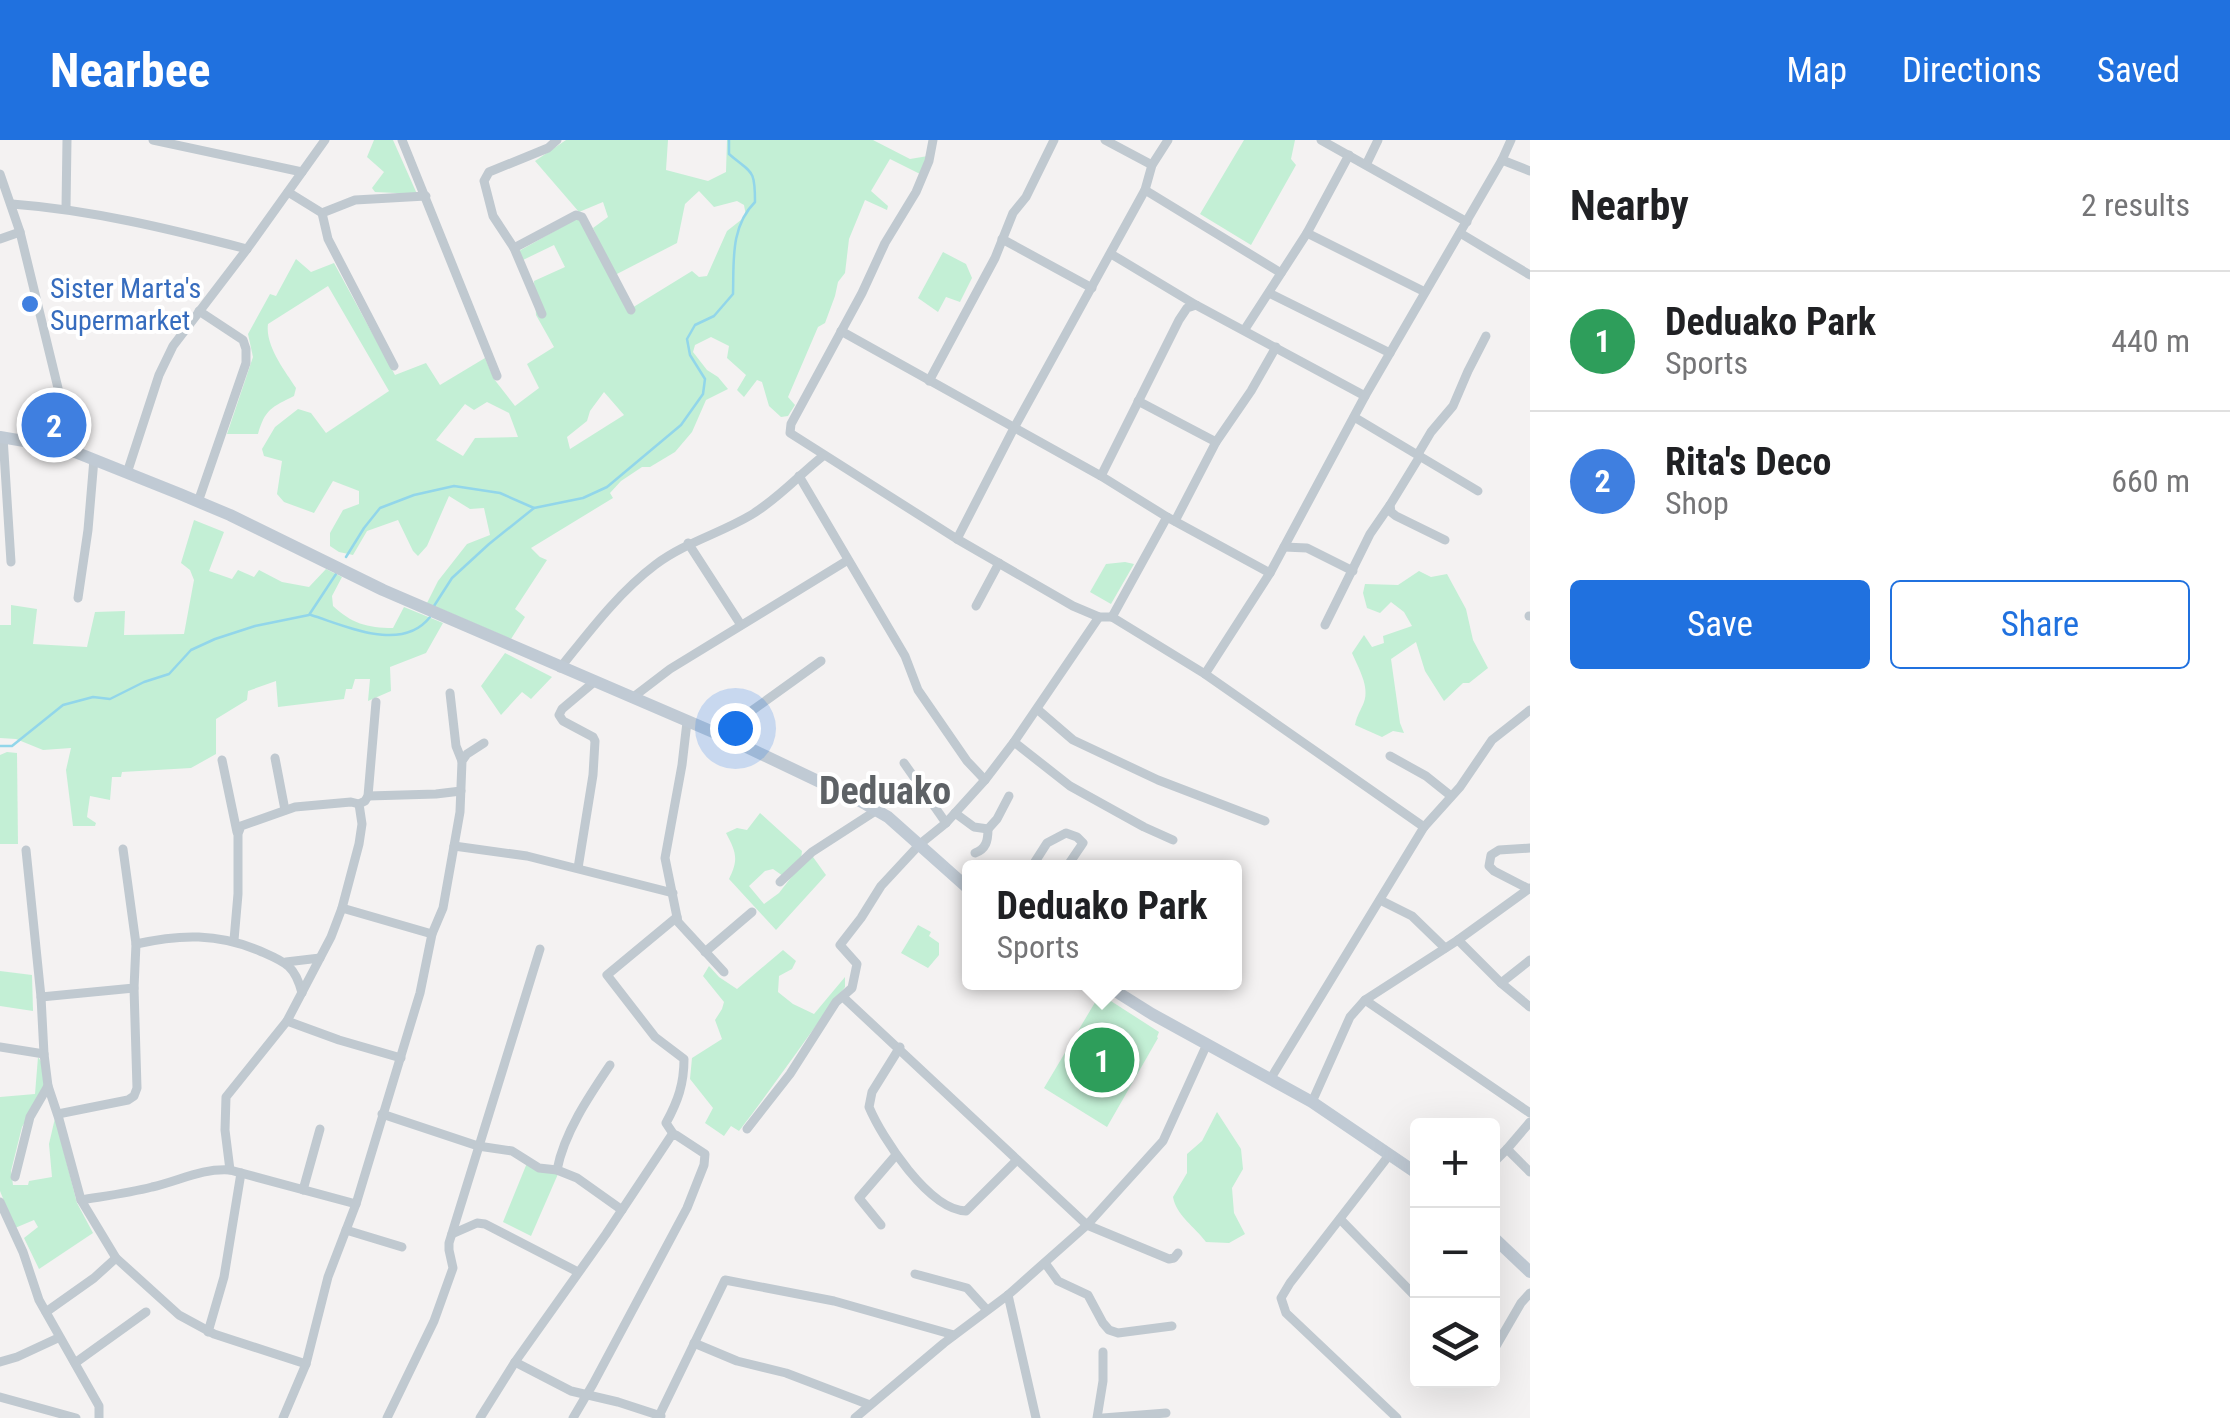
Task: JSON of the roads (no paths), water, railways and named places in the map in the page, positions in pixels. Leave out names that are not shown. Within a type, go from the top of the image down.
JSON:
[{"type":"street","points":[[66,208],[67,140]]},
{"type":"street","points":[[154,140],[199,144],[302,172]]},
{"type":"street","points":[[127,473],[159,375],[173,346],[325,140]]},
{"type":"street","points":[[402,140],[497,376]]},
{"type":"street","points":[[542,314],[514,248],[493,216],[484,178],[489,172],[548,148],[557,140]]},
{"type":"street","points":[[934,140],[916,192],[885,243],[862,294],[789,428],[792,435],[1000,564],[1073,606],[1112,617],[1205,674],[1424,827]]},
{"type":"street","points":[[929,381],[995,258],[1012,213],[1026,197],[1054,140]]},
{"type":"street","points":[[1105,140],[1152,164]]},
{"type":"street","points":[[957,538],[1145,190],[1152,164],[1168,140]]},
{"type":"street","points":[[1321,140],[1467,222]]},
{"type":"street","points":[[1366,165],[1378,140]]},
{"type":"street","points":[[1205,674],[1270,573],[1511,140]]},
{"type":"street","points":[[1245,329],[1307,233],[1350,155]]},
{"type":"street","points":[[1502,160],[1530,172]]},
{"type":"street","points":[[0,174],[20,232],[58,388],[64,448]]},
{"type":"street","points":[[1145,190],[1281,272]]},
{"type":"street","points":[[288,192],[322,213],[328,239],[394,366]]},
{"type":"street","points":[[322,213],[355,200],[426,196]]},
{"type":"street","points":[[12,204],[66,208],[246,249]]},
{"type":"street","points":[[514,248],[576,215],[582,217],[631,310]]},
{"type":"street","points":[[0,239],[20,232]]},
{"type":"street","points":[[1307,233],[1425,292]]},
{"type":"street","points":[[1460,233],[1530,275]]},
{"type":"street","points":[[1002,238],[1092,288]]},
{"type":"street","points":[[1111,254],[1366,396]]},
{"type":"street","points":[[1269,292],[1390,353]]},
{"type":"street","points":[[1100,476],[1179,320],[1187,308],[1196,304]]},
{"type":"street","points":[[198,311],[242,340],[246,349],[246,363],[198,502]]},
{"type":"street","points":[[841,331],[1270,573]]},
{"type":"street","points":[[1325,625],[1370,534],[1431,432],[1453,406],[1486,336]]},
{"type":"street","points":[[1112,617],[1276,348]]},
{"type":"street","points":[[1138,401],[1216,442]]},
{"type":"street","points":[[1354,417],[1478,491]]},
{"type":"street","points":[[12,562],[1,437],[64,448],[198,502],[383,590],[734,741],[877,810],[898,824],[962,884]]},
{"type":"street","points":[[560,668],[624,593],[652,567],[688,543],[763,508],[823,456]]},
{"type":"street","points":[[78,598],[94,459]]},
{"type":"street","points":[[798,476],[905,656],[918,690],[985,780]]},
{"type":"street","points":[[1390,505],[1396,516],[1445,540]]},
{"type":"street","points":[[688,543],[741,626]]},
{"type":"street","points":[[1284,547],[1307,548],[1353,571]]},
{"type":"street","points":[[632,698],[660,675],[848,560]]},
{"type":"street","points":[[976,606],[1000,564]]},
{"type":"street","points":[[747,1129],[790,1074],[832,1007],[854,985],[856,962],[841,948],[841,942],[875,894],[985,780],[1100,616]]},
{"type":"street","points":[[734,741],[741,722],[750,712],[821,661]]},
{"type":"street","points":[[578,868],[595,741],[558,715],[594,682]]},
{"type":"street","points":[[283,1418],[306,1364],[328,1278],[356,1204],[420,993],[432,934],[443,908],[461,791],[462,760],[456,746],[450,693]]},
{"type":"street","points":[[238,834],[244,824],[285,810],[365,801],[376,702]]},
{"type":"street","points":[[1037,709],[1073,740],[1145,775],[1265,820]]},
{"type":"street","points":[[1271,1078],[1424,827],[1492,740],[1530,710]]},
{"type":"street","points":[[686,722],[666,869],[680,925],[724,972]]},
{"type":"street","points":[[1014,742],[1070,786],[1173,840]]},
{"type":"street","points":[[462,760],[484,743]]},
{"type":"street","points":[[1390,756],[1426,776],[1451,796]]},
{"type":"street","points":[[275,758],[285,810]]},
{"type":"street","points":[[222,760],[238,834],[234,940]]},
{"type":"street","points":[[904,763],[946,823]]},
{"type":"street","points":[[368,796],[461,791]]},
{"type":"street","points":[[975,853],[984,848],[988,829],[998,819],[1009,796]]},
{"type":"street","points":[[208,1332],[224,1277],[236,1172],[225,1130],[226,1097],[288,1021],[331,937],[361,833],[360,804]]},
{"type":"street","points":[[780,882],[812,852],[877,810]]},
{"type":"street","points":[[955,813],[974,827],[988,829]]},
{"type":"street","points":[[1036,860],[1047,843],[1066,832],[1078,836],[1083,843],[1071,860]]},
{"type":"street","points":[[454,846],[526,856],[673,893]]},
{"type":"street","points":[[1312,1102],[1350,1017],[1365,1000],[1530,889],[1494,871],[1489,861],[1499,850],[1530,848]]},
{"type":"street","points":[[58,1114],[114,1103],[134,1096],[137,1088],[136,944],[123,849]]},
{"type":"street","points":[[26,850],[48,1086],[81,1200],[116,1258],[170,1308],[208,1332],[306,1364]]},
{"type":"street","points":[[1380,900],[1412,916],[1445,948]]},
{"type":"street","points":[[342,908],[432,934]]},
{"type":"street","points":[[705,952],[752,912]]},
{"type":"street","points":[[573,1418],[687,1208],[704,1165],[705,1154],[674,1134],[666,1123],[679,1098],[684,1059],[655,1037],[607,974],[677,918]]},
{"type":"street","points":[[136,944],[187,937],[234,940],[286,962],[296,974],[302,993]]},
{"type":"street","points":[[1458,940],[1530,1006]]},
{"type":"street","points":[[388,1418],[434,1321],[453,1268],[449,1250],[452,1234],[540,948]]},
{"type":"street","points":[[286,962],[320,958]]},
{"type":"street","points":[[1502,983],[1530,960]]},
{"type":"street","points":[[41,997],[134,988]]},
{"type":"street","points":[[1115,990],[1312,1102],[1410,1168]]},
{"type":"street","points":[[843,997],[1087,1225],[1169,1260],[1178,1253]]},
{"type":"street","points":[[1365,1000],[1530,1113]]},
{"type":"street","points":[[288,1021],[400,1058]]},
{"type":"street","points":[[854,1418],[1087,1225],[1164,1141],[1207,1044]]},
{"type":"street","points":[[0,1047],[44,1054]]},
{"type":"street","points":[[900,1048],[868,1102],[896,1155],[936,1196],[955,1210],[971,1209],[1017,1160]]},
{"type":"street","points":[[558,1170],[561,1154],[584,1105],[610,1065]]},
{"type":"street","points":[[14,1177],[30,1117],[48,1086]]},
{"type":"street","points":[[382,1114],[478,1146],[512,1151],[540,1168],[577,1178],[622,1210]]},
{"type":"street","points":[[1500,1156],[1530,1122]]},
{"type":"street","points":[[303,1190],[320,1129]]},
{"type":"street","points":[[480,1418],[674,1134]]},
{"type":"street","points":[[1507,1149],[1530,1172]]},
{"type":"street","points":[[1390,1154],[1281,1298],[1286,1313],[1397,1418]]},
{"type":"street","points":[[881,1225],[860,1198],[896,1155]]},
{"type":"street","points":[[81,1200],[153,1187],[203,1171],[236,1172],[356,1204]]},
{"type":"street","points":[[0,1202],[23,1252],[33,1286],[98,1406],[98,1418]]},
{"type":"street","points":[[1340,1219],[1417,1298]]},
{"type":"street","points":[[452,1234],[476,1223],[485,1224],[578,1272]]},
{"type":"street","points":[[346,1230],[402,1247]]},
{"type":"street","points":[[1500,1244],[1530,1272]]},
{"type":"street","points":[[46,1312],[116,1258]]},
{"type":"street","points":[[1045,1263],[1058,1281],[1088,1295],[1109,1330],[1118,1333],[1172,1326]]},
{"type":"street","points":[[916,1274],[966,1288],[987,1310]]},
{"type":"street","points":[[515,1362],[560,1387],[661,1417],[724,1281],[728,1280],[834,1300],[954,1335]]},
{"type":"street","points":[[1500,1339],[1530,1292]]},
{"type":"street","points":[[1008,1294],[1036,1418]]},
{"type":"street","points":[[75,1363],[146,1312]]},
{"type":"street","points":[[1,1358],[58,1338]]},
{"type":"street","points":[[694,1344],[870,1404]]},
{"type":"street","points":[[1103,1352],[1100,1418],[1166,1414]]},
{"type":"street","points":[[0,1397],[76,1418]]},
{"type":"waterway","points":[[346,557],[380,508],[454,486],[500,493],[534,508],[583,498],[607,487],[681,425],[703,394],[705,379],[690,355],[687,339],[695,325],[714,316],[733,294],[737,234],[755,202],[753,177],[729,154],[729,140]]},
{"type":"waterway","points":[[434,606],[452,578],[534,508]]},
{"type":"waterway","points":[[0,746],[12,746],[63,705],[93,697],[110,699],[169,674],[191,650],[215,639],[309,615],[338,571]]},
{"type":"waterway","points":[[311,615],[357,630],[389,635],[418,628],[430,617]]},
{"type":"place","name":"Sister Marta's Supermarket","points":[[30,304]]},
{"type":"place","name":"Rita's Deco","points":[[54,425]]},
{"type":"place","name":"Deduako Park","points":[[1102,1060]]},
{"type":"district","name":"Deduako","points":[[885,791]]}]
